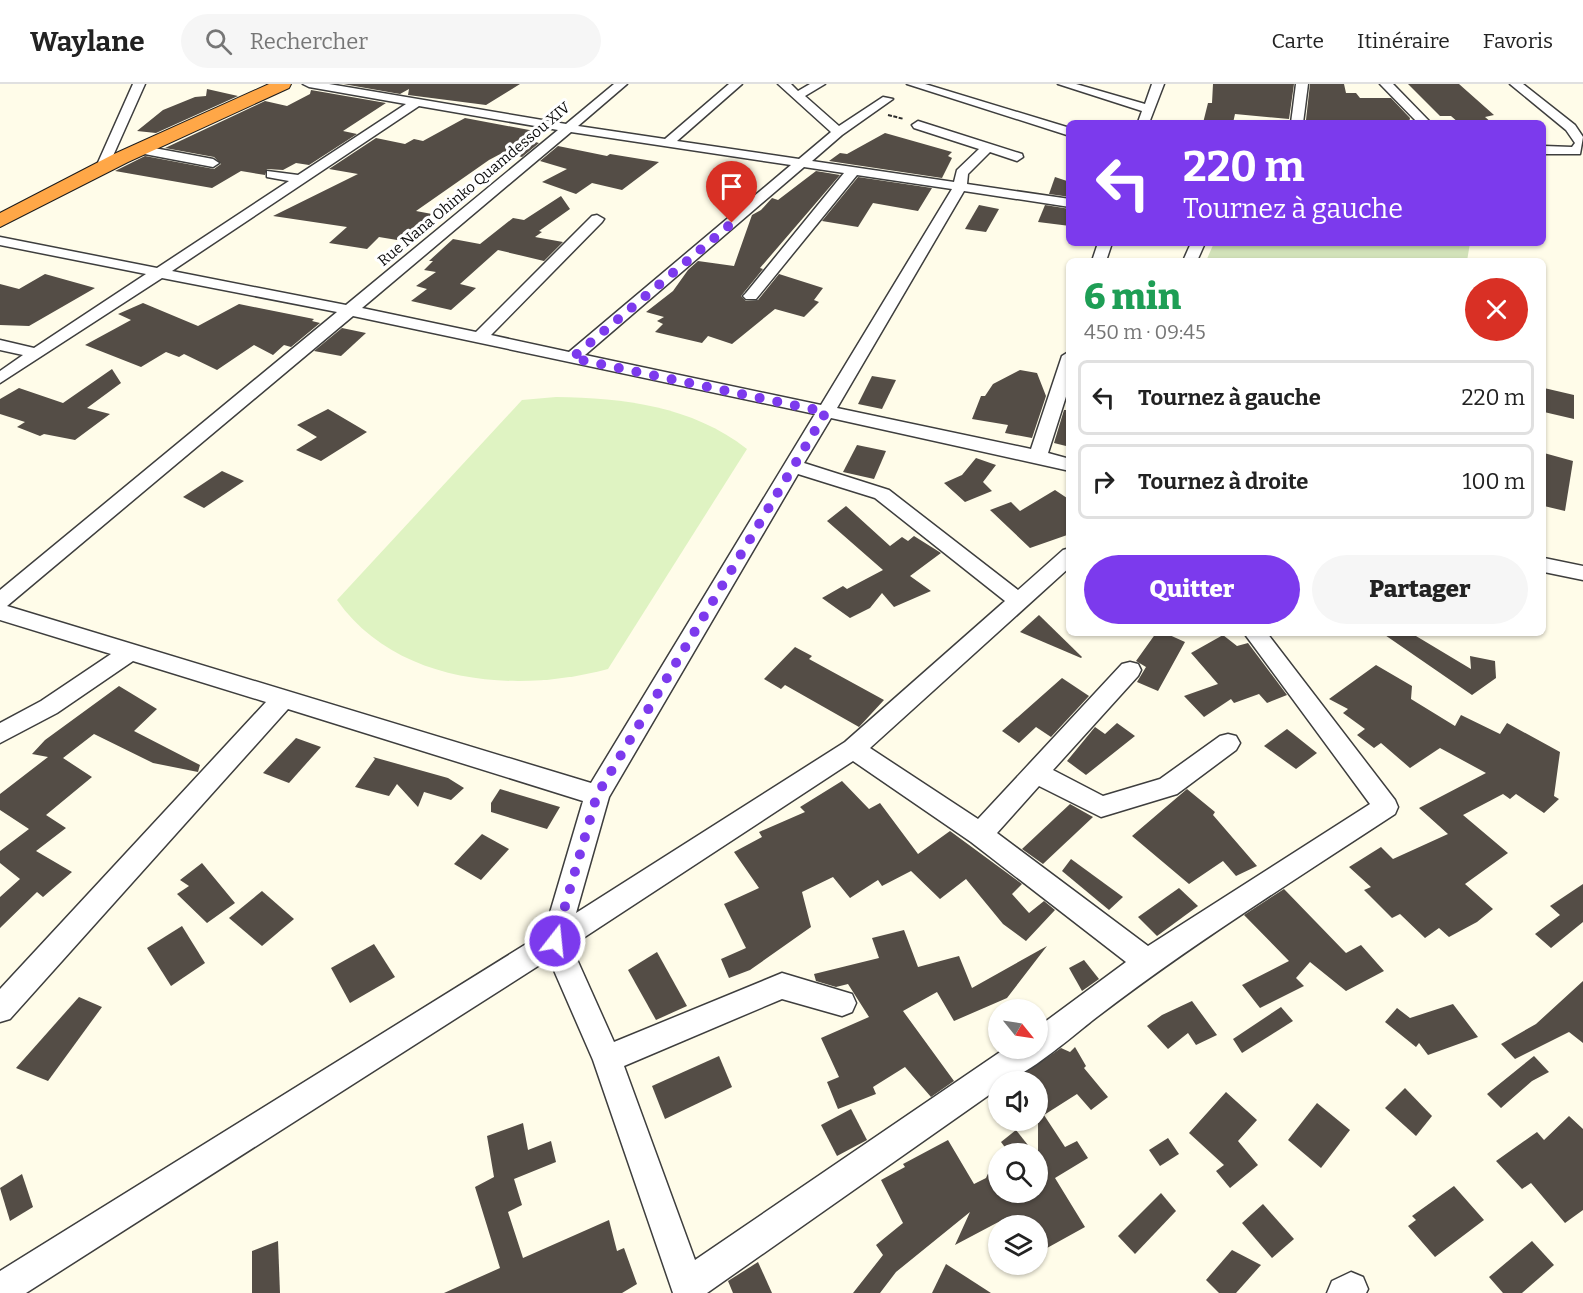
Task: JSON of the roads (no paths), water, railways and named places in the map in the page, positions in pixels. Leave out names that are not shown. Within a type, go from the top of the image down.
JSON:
[{"type":"highway","points":[[0,221],[138,149],[283,84]]},
{"type":"street","points":[[102,167],[139,84]]},
{"type":"street","points":[[309,84],[568,128],[1066,202]]},
{"type":"street","name":"Rue Nana Ohinko Quamdessou XIV","points":[[0,601],[621,84]]},
{"type":"street","points":[[667,143],[736,84]]},
{"type":"street","points":[[784,84],[838,132]]},
{"type":"street","points":[[797,96],[819,84]]},
{"type":"street","points":[[913,84],[1066,131]]},
{"type":"street","points":[[1064,84],[1148,109]]},
{"type":"street","points":[[1145,120],[1158,84]]},
{"type":"street","points":[[1297,120],[1302,84]]},
{"type":"street","points":[[1386,84],[1422,120]]},
{"type":"street","points":[[1516,84],[1561,127],[1578,138],[1580,151],[1546,150]]},
{"type":"street","points":[[572,358],[838,132],[887,99]]},
{"type":"street","points":[[0,378],[417,102]]},
{"type":"street","points":[[918,126],[1017,157]]},
{"type":"street","points":[[987,148],[962,173],[959,188],[597,795],[555,941],[607,1059],[688,1289],[1016,1059]]},
{"type":"street","points":[[138,149],[213,163]]},
{"type":"street","points":[[751,296],[853,171]]},
{"type":"street","points":[[272,174],[300,179]]},
{"type":"street","points":[[479,338],[597,219]]},
{"type":"street","points":[[0,241],[348,310],[1038,456],[1066,464]]},
{"type":"street","points":[[0,345],[37,354]]},
{"type":"street","points":[[1038,456],[1066,368]]},
{"type":"street","points":[[794,466],[882,494],[1019,601]]},
{"type":"street","points":[[0,1290],[555,941],[853,749],[1066,559]]},
{"type":"street","points":[[1546,565],[1583,573]]},
{"type":"street","points":[[0,612],[597,795]]},
{"type":"street","points":[[1048,1037],[1147,962],[1386,807],[1257,636]]},
{"type":"street","points":[[0,734],[49,707],[129,652]]},
{"type":"street","points":[[980,834],[1130,670]]},
{"type":"street","points":[[0,1009],[282,700]]},
{"type":"street","points":[[1036,773],[1101,807],[1167,788],[1228,743]]},
{"type":"street","points":[[853,749],[980,834],[1147,962]]},
{"type":"street","points":[[607,1059],[782,986],[842,1004]]}]
